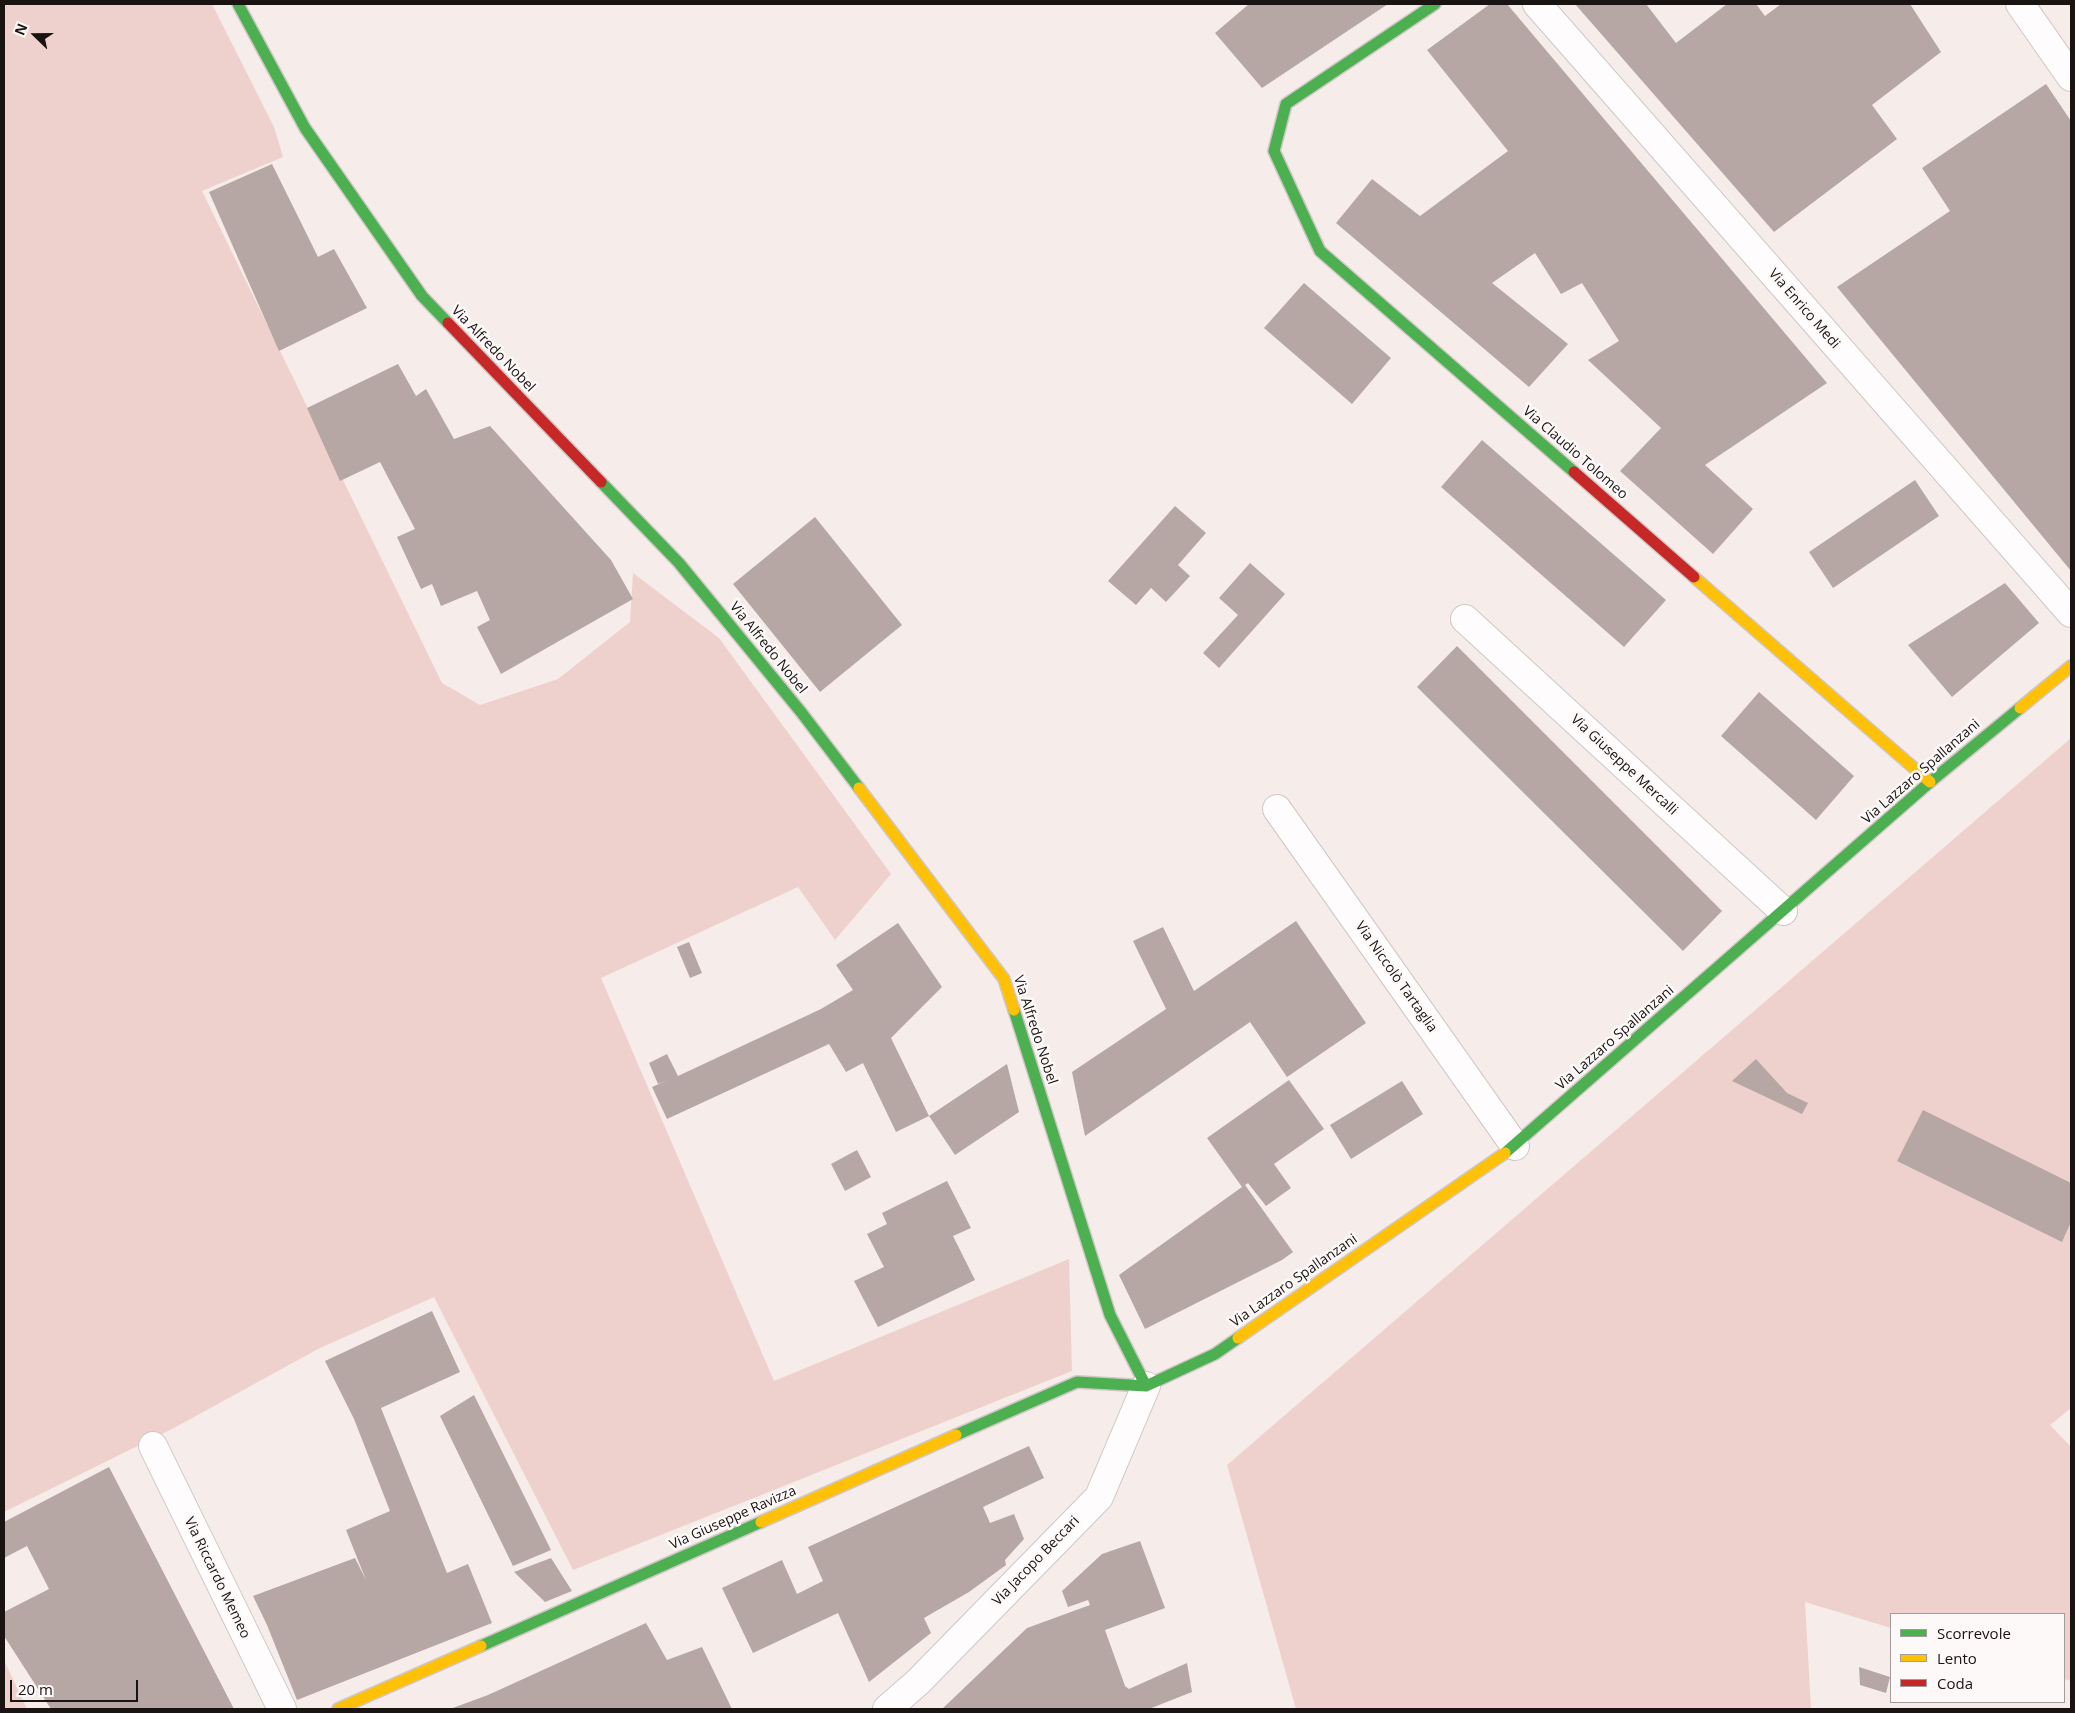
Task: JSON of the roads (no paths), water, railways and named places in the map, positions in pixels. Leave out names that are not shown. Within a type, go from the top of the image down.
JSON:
[{"type":"street","name":"Via Alfredo Nobel","points":[[238,4],[305,128],[422,296],[679,563],[801,712],[1004,979],[1110,1315],[1146,1386]]},
{"type":"street","name":"Via Claudio Tolomeo","points":[[1435,4],[1286,104],[1274,151],[1320,251],[1930,782]]},
{"type":"street","name":"Via Enrico Medi","points":[[1537,4],[2071,614]]},
{"type":"street","points":[[2020,4],[2071,77]]},
{"type":"street","name":"Via Giuseppe Mercalli","points":[[1465,618],[1783,911]]},
{"type":"street","name":"Via Lazzaro Spallanzani","points":[[1146,1386],[1215,1354],[1515,1146],[1930,782],[2069,673]]},
{"type":"street","name":"Via Niccolò Tartaglia","points":[[1277,809],[1515,1146]]},
{"type":"street","name":"Via Giuseppe Ravizza","points":[[338,1709],[1077,1382],[1146,1386]]},
{"type":"street","name":"Via Jacopo Beccari","points":[[887,1709],[918,1682],[1099,1497],[1146,1386]]},
{"type":"street","name":"Via Riccardo Memeo","points":[[152,1446],[282,1709]]}]
